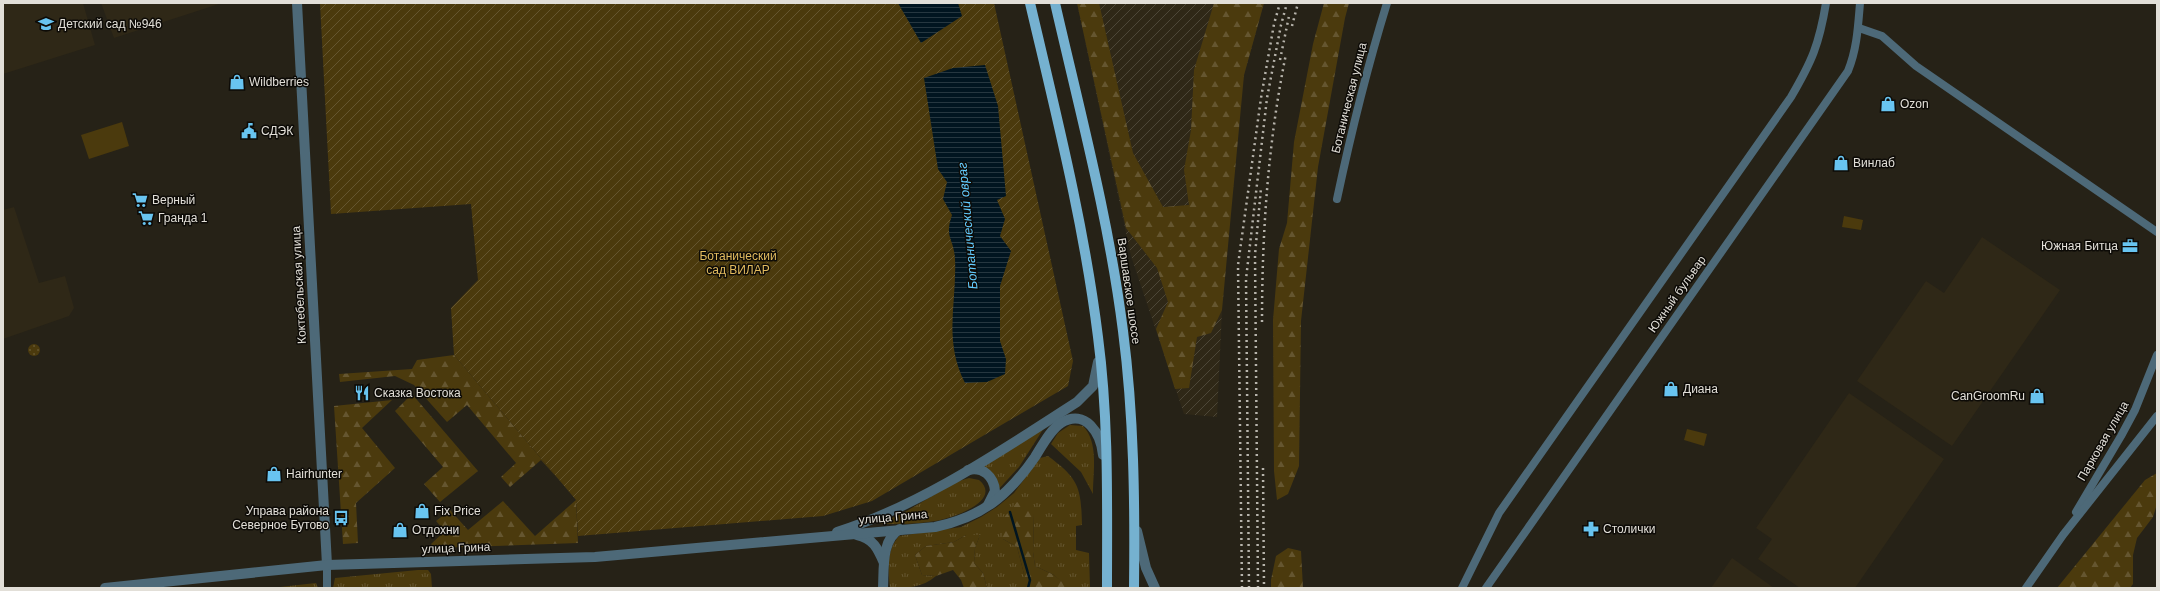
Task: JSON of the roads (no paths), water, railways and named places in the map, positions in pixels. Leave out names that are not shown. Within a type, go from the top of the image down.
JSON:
[{"type":"main road","points":[[1030,3],[1084,240],[1098,339],[1106,431],[1107,588]]},
{"type":"main road","name":"Варшавское шоссе","points":[[1055,3],[1113,265],[1126,363],[1134,517],[1134,588]]},
{"type":"street","name":"Коктебельская улица","points":[[297,3],[327,565]]},
{"type":"street","name":"Ботаническая улица","points":[[1338,199],[1354,120],[1369,61],[1387,3]]},
{"type":"street","name":"Южный бульвар","points":[[1462,588],[1499,513],[1791,97],[1810,65],[1819,42],[1826,3]]},
{"type":"street","name":"Южный бульвар","points":[[1486,588],[1848,71],[1852,61],[1859,28],[1860,3]]},
{"type":"street","points":[[1859,28],[1882,36],[1888,40],[1916,66],[2157,232]]},
{"type":"street","name":"улица Грина","points":[[808,539],[858,525],[896,510],[966,470],[1084,397],[1090,390],[1096,378],[1098,366],[1098,339]]},
{"type":"street","name":"Парковая улица","points":[[2026,588],[2062,535],[2121,436],[2145,387],[2157,356]]},
{"type":"street","name":"Парковая улица","points":[[2062,535],[2157,416]]},
{"type":"street","points":[[978,512],[992,504],[1014,485],[1054,430],[1060,424],[1071,420],[1086,422],[1098,435],[1102,443],[1107,491]]},
{"type":"street","points":[[966,470],[979,469],[989,476],[994,485],[995,491],[991,502],[978,512]]},
{"type":"street","name":"улица Грина","points":[[105,588],[185,584],[327,565],[595,557],[808,539],[951,523],[978,512]]},
{"type":"street","points":[[1134,517],[1143,558],[1155,588]]},
{"type":"street","points":[[858,525],[872,526],[878,531],[884,541],[886,551]]},
{"type":"street","points":[[883,588],[886,551],[893,535],[900,529]]},
{"type":"street","points":[[853,534],[866,536],[874,542],[884,563]]},
{"type":"street","points":[[327,565],[327,588]]},
{"type":"water","points":[[898,3],[958,3],[962,16],[921,43]]},
{"type":"water","points":[[985,65],[998,106],[1006,196],[997,200],[1005,219],[1000,236],[1011,251],[1000,286],[1000,341],[1006,359],[1005,374],[987,382],[965,383],[958,367],[954,352],[952,321],[955,259],[949,233],[952,215],[943,199],[947,182],[938,169],[924,78],[953,68]]},
{"type":"waterway","name":"Ботанический овраг","points":[[1010,512],[1030,580],[1028,588]]},
{"type":"railway","points":[[1242,588],[1238,265],[1261,98],[1274,24],[1280,3]]},
{"type":"railway","points":[[1249,588],[1246,279],[1267,98],[1281,25],[1287,3]]},
{"type":"railway","points":[[1292,26],[1298,3]]},
{"type":"railway","points":[[1280,60],[1289,16]]},
{"type":"railway","points":[[1262,322],[1263,255],[1267,187],[1270,154],[1286,54]]},
{"type":"railway","points":[[1258,588],[1255,255],[1261,188]]},
{"type":"railway","points":[[1263,468],[1264,588]]},
{"type":"place","name":"Детский сад №946","points":[[46,24]]},
{"type":"place","name":"Wildberries","points":[[237,82]]},
{"type":"place","name":"Ozon","points":[[1888,104]]},
{"type":"place","name":"СДЭК","points":[[249,131]]},
{"type":"place","name":"Винлаб","points":[[1841,163]]},
{"type":"place","name":"Верный","points":[[140,200]]},
{"type":"place","name":"Гранда 1","points":[[146,218]]},
{"type":"place","name":"Южная Битца","points":[[2130,246]]},
{"type":"place","name":"Диана","points":[[1671,389]]},
{"type":"place","name":"Сказка Востока","points":[[362,393]]},
{"type":"place","name":"CanGroomRu","points":[[2037,396]]},
{"type":"place","name":"Hairhunter","points":[[274,474]]},
{"type":"place","name":"Fix Price","points":[[422,511]]},
{"type":"place","name":"Управа района Северное Бутово","points":[[341,518]]},
{"type":"place","name":"Столички","points":[[1591,529]]},
{"type":"place","name":"Отдохни","points":[[400,530]]},
{"type":"park label","name":"Ботанический сад ВИЛАР","points":[[738,263]]}]
